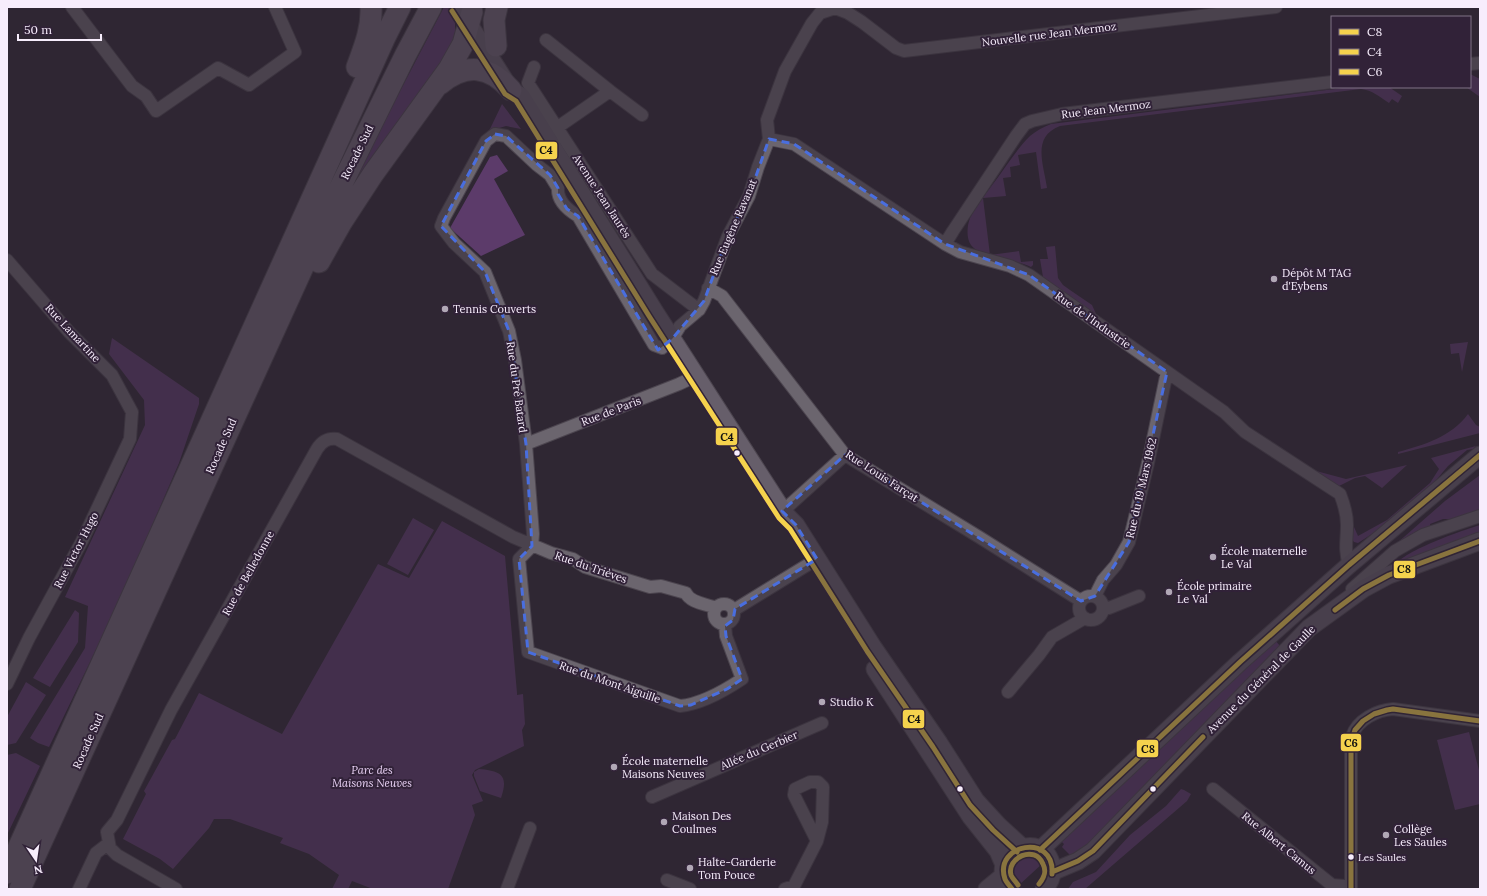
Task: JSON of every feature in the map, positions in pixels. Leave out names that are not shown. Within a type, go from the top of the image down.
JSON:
[{"type":"highway","points":[[299,228],[367,40],[371,7]]},
{"type":"highway","name":"Rocade Sud","points":[[7,874],[385,37],[400,7]]},
{"type":"highway","name":"Rocade Sud","points":[[20,889],[273,332],[358,150],[431,7]]},
{"type":"highway","points":[[497,7],[488,56],[495,75],[516,93]]},
{"type":"highway","points":[[273,332],[295,308],[326,248],[373,174],[449,69],[462,44],[467,13]]},
{"type":"highway","points":[[436,87],[456,72],[488,56]]},
{"type":"main road","points":[[467,13],[488,56]]},
{"type":"main road","name":"Avenue Jean Jaurès","points":[[516,93],[784,512],[796,525],[814,561],[890,692],[952,785],[971,817],[998,851],[1007,876]]},
{"type":"main road","name":"Avenue du Général de Gaulle","points":[[1040,850],[1240,662],[1349,565],[1480,455]]},
{"type":"main road","name":"Avenue du Général de Gaulle","points":[[1052,872],[1078,861],[1093,851],[1309,628],[1363,589],[1389,575],[1480,542]]},
{"type":"main road","name":"Avenue Jean Jaurès","points":[[814,561],[939,743],[976,801],[998,825],[1022,847]]},
{"type":"main road","points":[[987,889],[1007,876],[1011,853],[1022,847],[1029,846],[1040,850],[1049,859],[1052,878],[1045,889]]},
{"type":"street","points":[[72,7],[132,86],[146,96],[156,111],[218,68],[249,85],[295,52],[275,7]]},
{"type":"street","name":"Nouvelle rue Jean Mermoz","points":[[835,8],[848,13],[896,48],[904,52],[1276,7]]},
{"type":"street","name":"Rue Eugène Ravanat","points":[[700,310],[728,236],[749,196],[769,139],[767,120],[784,71],[812,23],[820,13],[835,8]]},
{"type":"street","points":[[546,40],[642,115]]},
{"type":"street","name":"Avenue Jean Jaurès","points":[[534,67],[528,84],[558,127],[652,274],[700,310]]},
{"type":"street","name":"Rue Jean Mermoz","points":[[945,244],[1016,136],[1025,124],[1032,120],[1062,114],[1331,82]]},
{"type":"street","points":[[558,127],[610,91]]},
{"type":"street","name":"Rue du Pré Batard","points":[[532,546],[533,534],[526,444],[515,360],[509,331],[485,272],[454,243],[441,226],[486,141],[495,134],[506,136],[550,175],[558,188],[558,194],[567,209],[578,216],[654,345],[662,348],[672,339]]},
{"type":"street","name":"Rue de l'Industrie","points":[[769,139],[794,144],[945,244],[960,252],[1010,266],[1029,275],[1224,412],[1245,432],[1340,494],[1345,508],[1347,523],[1346,554],[1349,565]]},
{"type":"street","name":"Rue Lamartine","points":[[7,260],[69,332],[112,374],[132,412]]},
{"type":"street","name":"Rue Louis Farçat","points":[[708,288],[722,296],[845,455],[1081,601]]},
{"type":"street","points":[[672,339],[680,326],[700,310]]},
{"type":"street","name":"Rue du 19 Mars 1962","points":[[1095,596],[1103,580],[1116,566],[1129,542],[1148,463],[1167,372]]},
{"type":"street","name":"Rue de Paris","points":[[526,444],[696,376]]},
{"type":"street","name":"Rue Victor Hugo","points":[[7,684],[29,638],[82,541],[130,439],[132,412]]},
{"type":"street","name":"Rue de Belledonne","points":[[109,844],[107,832],[118,820],[171,710],[321,443],[329,439],[337,438],[506,534],[532,546]]},
{"type":"street","points":[[784,512],[845,455]]},
{"type":"street","points":[[1309,628],[1395,551],[1423,535],[1480,516]]},
{"type":"street","name":"Rue du Trièves","points":[[532,546],[574,559],[585,567],[650,587],[661,586],[686,594],[688,597],[697,602],[716,608],[725,604],[729,605],[734,610]]},
{"type":"street","name":"Rue du Mont Aiguille","points":[[532,546],[519,559],[528,652],[680,706],[691,705],[727,689],[742,679],[726,636],[725,625]]},
{"type":"street","points":[[716,608],[714,613],[715,619],[719,624],[728,624],[733,620],[734,610],[814,561]]},
{"type":"street","points":[[1087,596],[1095,596],[1101,600],[1104,607],[1100,617],[1092,620],[1085,618],[1080,613],[1079,605],[1087,596]]},
{"type":"street","points":[[1104,607],[1109,608],[1139,596]]},
{"type":"street","points":[[1008,692],[1052,637],[1085,618]]},
{"type":"street","points":[[1351,889],[1351,749],[1352,736],[1356,729],[1369,717],[1384,710],[1393,709],[1480,722]]},
{"type":"street","name":"Allée du Gerbier","points":[[652,797],[822,723]]},
{"type":"street","name":"Rue Albert Camus","points":[[1213,789],[1332,886],[1345,886],[1347,889]]},
{"type":"street","points":[[507,889],[530,828]]},
{"type":"street","points":[[785,889],[794,886],[817,841]]},
{"type":"street","points":[[79,889],[96,853],[109,844],[110,848],[117,855],[176,889]]},
{"type":"street","points":[[667,880],[690,889]]},
{"type":"highlighted area","points":[[495,134],[506,136],[550,175],[558,188],[558,194],[567,209],[578,216],[658,350],[672,339],[704,301],[728,236],[749,196],[769,139],[794,144],[945,244],[1029,275],[1167,372],[1129,542],[1095,596],[1081,601],[845,455],[782,511],[796,525],[817,559],[735,609],[733,620],[725,626],[726,636],[742,679],[727,689],[691,705],[680,706],[528,652],[519,559],[532,546],[526,444],[509,331],[485,272],[441,226],[486,141]]},
{"type":"green space","points":[[444,7],[448,7],[455,19],[455,32],[448,57],[323,238]]},
{"type":"green space","points":[[1471,74],[1480,79],[1480,97],[1467,88],[1471,88]]},
{"type":"green space","points":[[1343,88],[1390,88],[1402,96],[1398,103],[1392,99],[1389,103],[1372,92],[1361,89],[1060,126],[1051,131],[1045,137],[1042,144],[1042,161],[1047,188],[1041,189],[1036,152],[1018,155],[1020,165],[1010,167],[1011,177],[1003,178],[1006,196],[983,198],[990,255],[975,249],[968,239],[970,218],[979,203],[1012,157],[1030,136],[1051,124]]},
{"type":"green space","points":[[502,104],[521,129],[506,126],[489,131]]},
{"type":"green space","points":[[497,155],[508,171],[494,179],[525,235],[481,256],[450,228],[490,157]]},
{"type":"green space","points":[[1055,246],[1058,278],[1063,285],[1092,305],[1097,316],[1043,277],[1040,259],[1048,259],[1046,247]]},
{"type":"green space","points":[[1019,251],[1021,262],[1033,261],[1033,265],[1031,267],[990,255]]},
{"type":"green space","points":[[112,338],[199,398],[199,404],[179,463],[119,602],[49,747],[30,738],[85,648],[88,606],[65,597],[145,425],[144,400],[109,354]]},
{"type":"green space","points":[[1468,342],[1462,372],[1459,353],[1451,354],[1450,344]]},
{"type":"green space","points":[[1468,414],[1476,425],[1480,427],[1480,433],[1398,454],[1398,452],[1427,443],[1454,429]]},
{"type":"green space","points":[[1476,446],[1473,449],[1467,450],[1448,466],[1432,485],[1384,526],[1358,543],[1354,542],[1352,539],[1354,527],[1358,536],[1387,520],[1430,483],[1439,469],[1431,458]]},
{"type":"green space","points":[[1407,465],[1382,488],[1365,476],[1355,478],[1339,486],[1305,468],[1346,479]]},
{"type":"green space","points":[[1480,475],[1480,512],[1460,519],[1443,519],[1430,524],[1431,527],[1396,544],[1445,501]]},
{"type":"green space","points":[[413,518],[434,530],[408,575],[387,564]]},
{"type":"green space","name":"Parc des Maisons Neuves","points":[[442,521],[505,556],[517,695],[523,694],[525,724],[522,730],[524,746],[475,770],[472,775],[483,801],[472,805],[475,815],[448,889],[373,889],[352,881],[348,889],[332,889],[339,875],[309,854],[280,843],[283,838],[230,819],[214,819],[209,828],[173,869],[160,859],[123,839],[146,794],[144,791],[172,740],[175,739],[199,693],[282,734],[378,564],[409,578]]},
{"type":"green space","points":[[1480,525],[1480,538],[1395,567],[1399,561],[1407,555],[1433,542]]},
{"type":"green space","points":[[75,610],[79,613],[78,642],[50,687],[33,678]]},
{"type":"green space","points":[[1275,640],[1280,646],[1088,847],[1072,857],[1062,847],[1064,844],[1059,839],[1180,723],[1186,725]]},
{"type":"green space","points":[[26,682],[46,695],[16,743],[7,745],[7,717]]},
{"type":"green space","points":[[1469,732],[1480,774],[1480,804],[1455,810],[1437,740]]},
{"type":"green space","points":[[16,753],[40,766],[7,835],[7,755]]},
{"type":"green space","points":[[479,769],[493,771],[501,776],[504,784],[501,798],[480,791],[474,776],[474,772]]},
{"type":"green space","points":[[1181,789],[1191,794],[1187,801],[1085,889],[1068,889],[1073,882],[1096,872],[1130,835],[1166,806]]},
{"type":"green space","points":[[1029,855],[1034,856],[1043,863],[1018,886],[1012,875],[1012,866],[1018,860]]},
{"type":"transit line","name":"C4","points":[[452,11],[505,94],[516,101],[649,316],[779,518],[790,529],[867,651],[933,747],[970,805],[993,830],[1017,852]]},
{"type":"transit line","name":"C8","points":[[1040,850],[1240,662],[1349,565],[1480,455]]},
{"type":"transit line","name":"C8","points":[[1335,610],[1363,589],[1389,575],[1480,541]]},
{"type":"transit line","name":"C6","points":[[1351,889],[1351,742],[1355,730],[1363,721],[1374,714],[1393,709],[1480,721]]},
{"type":"transit line","name":"C8","points":[[1052,872],[1078,861],[1093,851],[1203,737]]},
{"type":"transit line","name":"C8","points":[[1012,889],[1005,879],[1004,867],[1008,858],[1015,851],[1025,848],[1035,848],[1044,852],[1050,861],[1052,874]]},
{"type":"transit line","name":"C4","points":[[1018,885],[1011,875],[1011,869],[1013,863],[1017,859],[1028,854],[1039,858],[1043,864],[1045,870],[1039,884]]},
{"type":"place","name":"Dépôt M TAG d'Eybens","points":[[1274,279]]},
{"type":"place","name":"Tennis Couverts","points":[[445,309]]},
{"type":"place","name":"École maternelle Le Val","points":[[1213,557]]},
{"type":"place","name":"École primaire Le Val","points":[[1169,592]]},
{"type":"place","name":"Studio K","points":[[822,702]]},
{"type":"place","name":"École maternelle Maisons Neuves","points":[[614,767]]},
{"type":"place","name":"Maison Des Coulmes","points":[[664,822]]},
{"type":"place","name":"Collège Les Saules","points":[[1386,835]]},
{"type":"place","name":"Les Saules","points":[[1351,857]]},
{"type":"place","name":"Halte-Garderie Tom Pouce","points":[[690,868]]}]
